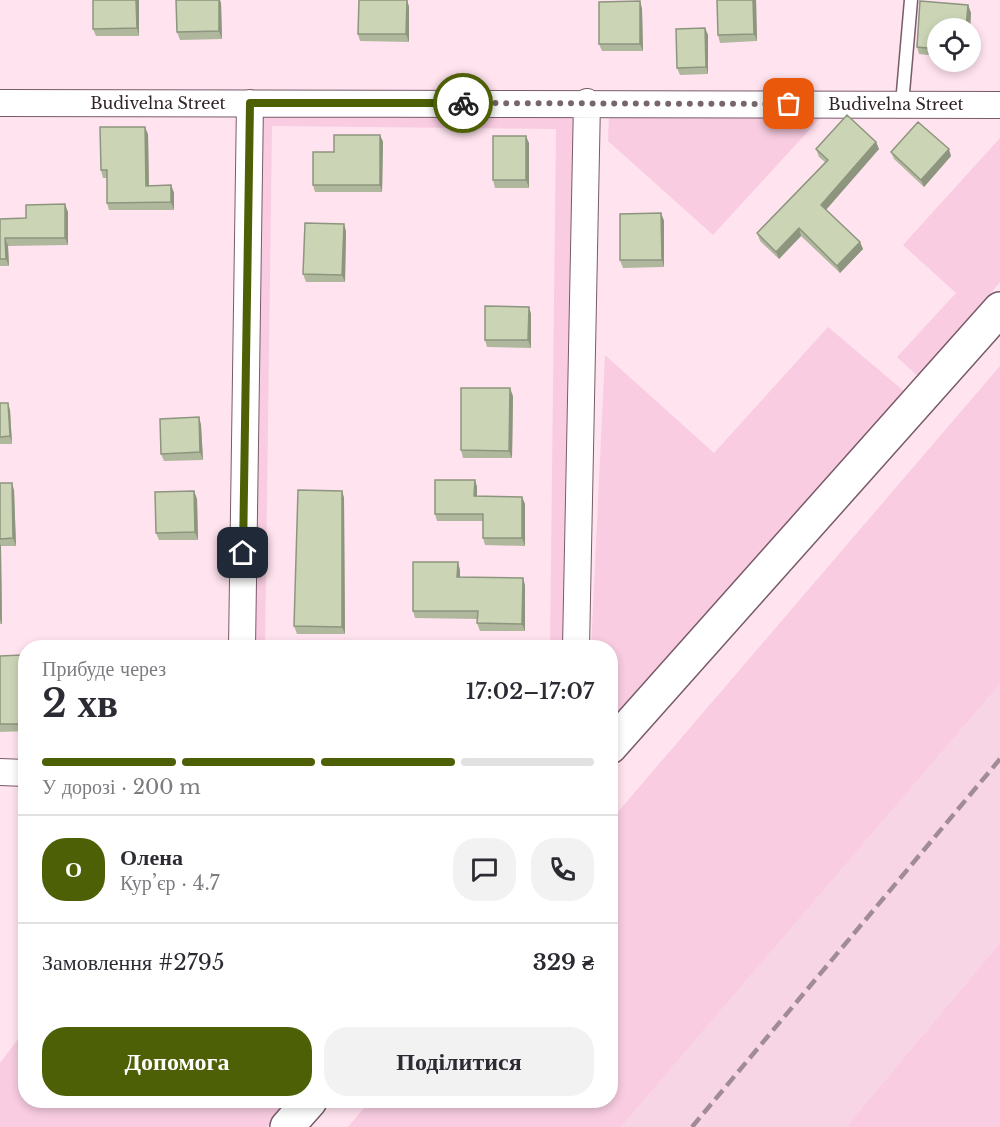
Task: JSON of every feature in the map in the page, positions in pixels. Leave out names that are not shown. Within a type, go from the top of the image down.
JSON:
[{"type":"main road","points":[[618,738],[1000,309]]},
{"type":"main road","points":[[288,1127],[303,1108]]},
{"type":"street","name":"Budivelna Street","points":[[0,103],[587,102],[1000,105]]},
{"type":"street","points":[[576,640],[587,102]]},
{"type":"street","points":[[242,640],[250,103]]},
{"type":"street","points":[[0,772],[18,773]]},
{"type":"lane","points":[[902,104],[911,0]]},
{"type":"shaded area","points":[[258,111],[576,112],[565,640],[550,640],[556,129],[272,126],[265,640],[250,640]]},
{"type":"shaded area","points":[[609,114],[822,116],[713,235],[608,141]]},
{"type":"shaded area","points":[[1000,138],[1000,282],[919,377],[897,357],[956,293],[903,245]]},
{"type":"shaded area","points":[[828,327],[905,392],[618,730],[618,640],[591,640],[605,355],[714,453]]},
{"type":"shaded area","points":[[1000,366],[1000,684],[621,1127],[348,1127],[364,1108],[618,1108],[618,812]]},
{"type":"shaded area","points":[[1000,684],[1000,943],[846,1127],[621,1127]]},
{"type":"shaded area","points":[[1000,943],[1000,1127],[846,1127]]},
{"type":"shaded area","points":[[18,1039],[18,1108],[283,1108],[267,1127],[0,1127],[0,1063]]},
{"type":"building","points":[[93,0],[136,0],[137,28],[93,29]]},
{"type":"building","points":[[176,0],[219,0],[219,31],[177,32]]},
{"type":"building","points":[[359,0],[407,0],[406,34],[358,34]]},
{"type":"building","points":[[717,0],[753,0],[754,34],[718,35]]},
{"type":"building","points":[[640,1],[640,44],[599,44],[599,2]]},
{"type":"building","points":[[920,1],[968,5],[967,18],[927,18],[927,48],[917,47]]},
{"type":"building","points":[[705,28],[706,67],[677,68],[676,29]]},
{"type":"building","points":[[847,115],[876,142],[821,205],[860,242],[837,266],[799,228],[776,252],[757,233],[828,160],[816,149]]},
{"type":"building","points":[[918,122],[949,149],[921,180],[891,152]]},
{"type":"building","points":[[100,127],[145,127],[146,186],[171,185],[171,202],[107,203],[107,170],[101,170]]},
{"type":"building","points":[[334,135],[380,135],[380,185],[313,185],[313,152],[334,152]]},
{"type":"building","points":[[493,136],[526,136],[526,180],[493,180]]},
{"type":"building","points":[[65,204],[65,238],[5,238],[6,259],[0,259],[0,219],[26,218],[26,205]]},
{"type":"building","points":[[661,213],[662,260],[620,260],[620,214]]},
{"type":"building","points":[[305,223],[344,224],[342,275],[303,274]]},
{"type":"building","points":[[485,306],[529,307],[528,340],[485,340]]},
{"type":"building","points":[[461,388],[510,388],[509,451],[461,450]]},
{"type":"building","points":[[0,403],[8,403],[10,436],[0,437]]},
{"type":"building","points":[[199,417],[200,452],[161,454],[160,419]]},
{"type":"building","points":[[435,480],[475,480],[474,496],[522,497],[522,538],[483,538],[483,514],[435,514]]},
{"type":"building","points":[[0,483],[12,483],[13,538],[0,539]]},
{"type":"building","points":[[298,490],[342,491],[342,627],[294,626]]},
{"type":"building","points":[[194,491],[195,532],[156,533],[155,492]]},
{"type":"building","points":[[413,562],[458,562],[457,577],[523,578],[522,624],[477,623],[478,611],[413,611]]},
{"type":"building","points":[[18,655],[18,724],[0,724],[0,656]]},
{"type":"railway","points":[[692,1127],[1000,759]]},
{"type":"way so far","points":[[463,103],[789,104]]},
{"type":"route","points":[[243,553],[250,103],[463,103]]}]
